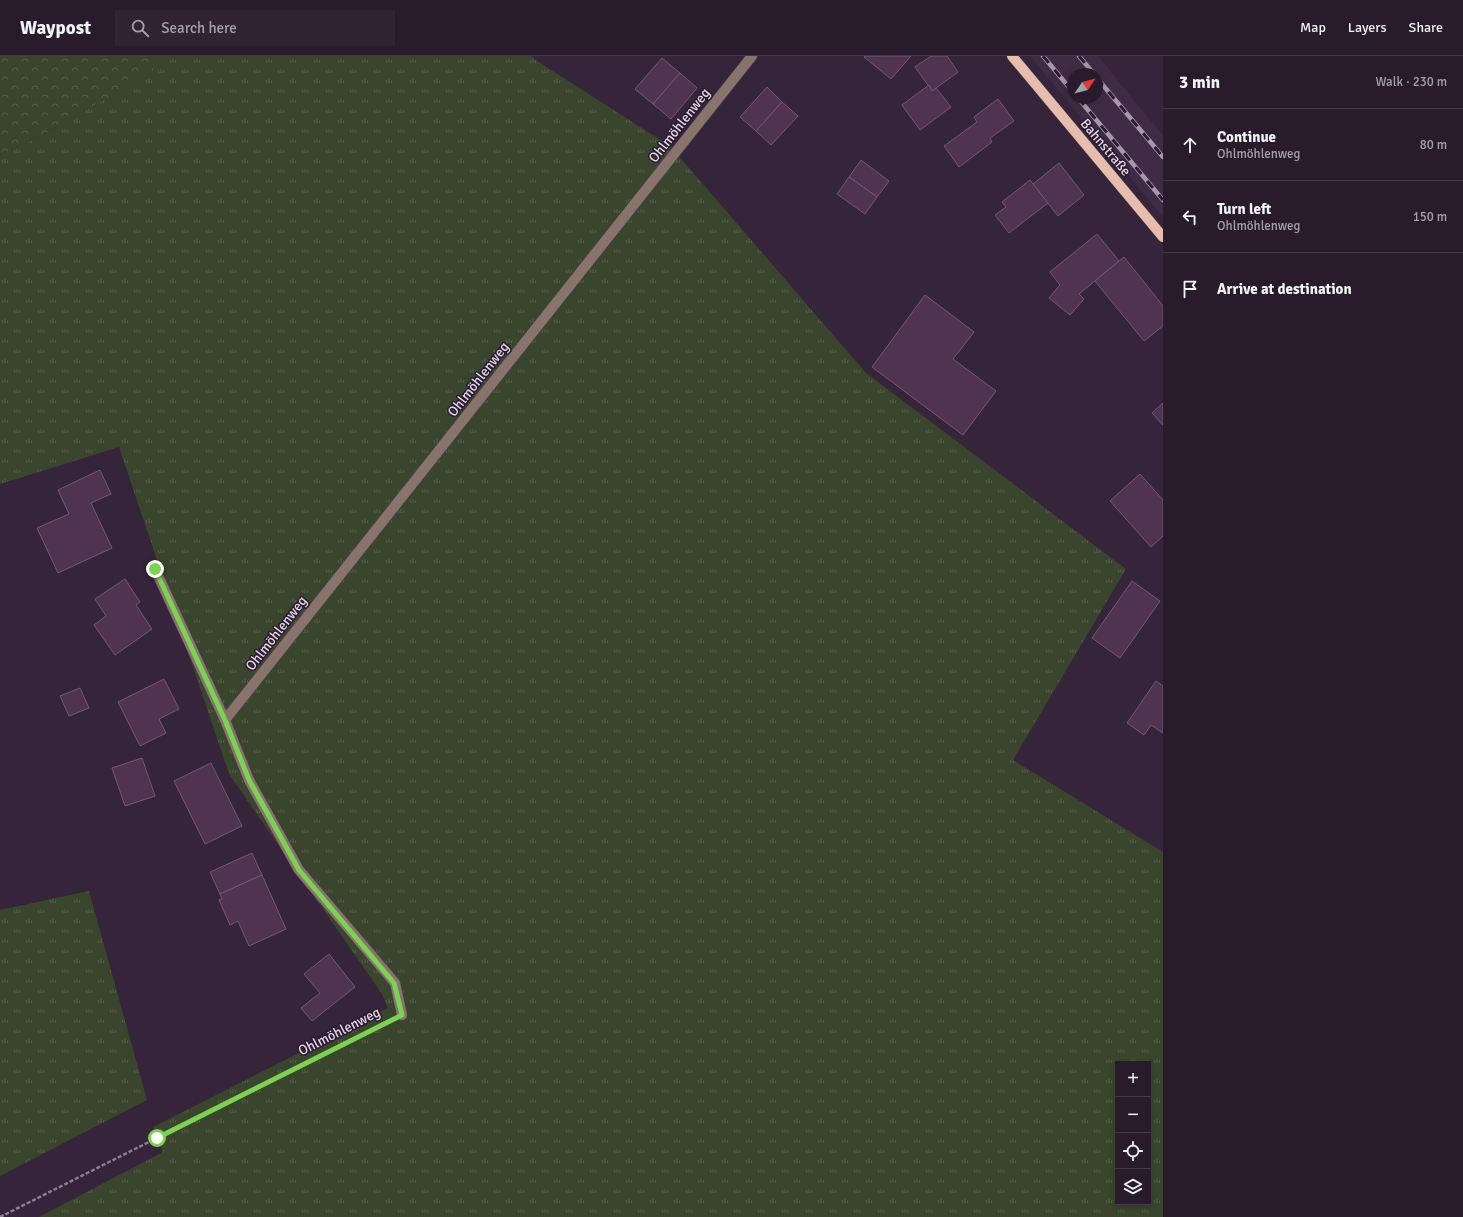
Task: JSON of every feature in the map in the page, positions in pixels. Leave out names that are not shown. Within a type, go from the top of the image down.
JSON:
[{"type":"main road","name":"Bahnstraße","points":[[1012,56],[1163,237]]},
{"type":"street","name":"Ohlmöhlenweg","points":[[225,720],[752,56]]},
{"type":"street","name":"Ohlmöhlenweg","points":[[155,569],[225,720],[249,780],[299,870],[394,983],[402,1015]]},
{"type":"path","name":"Ohlmöhlenweg","points":[[0,1217],[402,1015]]},
{"type":"shaded area","points":[[1030,56],[1098,56],[1163,136],[1163,217],[1070,104],[1103,104],[1103,68],[1067,68],[1067,101]]},
{"type":"green space","points":[[0,56],[161,56],[152,72],[39,137],[0,155]]},
{"type":"green space","points":[[161,56],[532,56],[537,61],[670,146],[866,373],[1126,569],[1013,760],[1163,852],[1163,1217],[39,1217],[163,1152],[153,1127],[388,1008],[382,994],[229,774],[119,447],[0,484],[0,155],[39,137],[151,72]]},
{"type":"green space","points":[[89,891],[147,1100],[0,1176],[0,910]]},
{"type":"building","points":[[911,56],[891,79],[864,57]]},
{"type":"building","points":[[931,56],[947,56],[958,72],[932,91],[915,67]]},
{"type":"building","points":[[662,58],[680,73],[653,104],[635,89]]},
{"type":"building","points":[[680,73],[697,88],[671,119],[653,104]]},
{"type":"building","points":[[929,85],[932,91],[936,88],[951,107],[920,130],[902,105]]},
{"type":"building","points":[[767,87],[782,102],[756,131],[740,117]]},
{"type":"building","points":[[998,99],[1014,121],[990,138],[992,142],[959,167],[944,146],[977,122],[974,117]]},
{"type":"building","points":[[782,102],[798,116],[771,145],[756,131]]},
{"type":"building","points":[[861,160],[889,181],[877,197],[849,177]]},
{"type":"building","points":[[1059,163],[1084,195],[1058,216],[1033,184]]},
{"type":"building","points":[[849,177],[877,197],[865,214],[837,194]]},
{"type":"building","points":[[1030,180],[1048,203],[1009,233],[995,215],[1006,207],[1002,202]]},
{"type":"building","points":[[1097,234],[1119,261],[1079,294],[1084,299],[1070,315],[1049,298],[1060,285],[1050,272]]},
{"type":"building","points":[[1124,257],[1163,306],[1163,326],[1144,341],[1095,281]]},
{"type":"building","points":[[925,295],[974,332],[953,359],[996,391],[963,435],[872,367]]},
{"type":"building","points":[[1163,403],[1163,425],[1152,413]]},
{"type":"building","points":[[100,470],[111,494],[91,503],[112,548],[58,573],[37,528],[69,514],[58,490]]},
{"type":"building","points":[[1140,474],[1163,500],[1163,536],[1151,547],[1110,501]]},
{"type":"building","points":[[125,579],[140,602],[136,605],[152,629],[115,655],[94,625],[106,616],[95,599]]},
{"type":"building","points":[[1132,581],[1160,601],[1120,658],[1092,638]]},
{"type":"building","points":[[164,679],[179,709],[159,719],[166,733],[140,746],[118,702]]},
{"type":"building","points":[[1156,681],[1163,686],[1163,733],[1151,725],[1144,735],[1127,723]]},
{"type":"building","points":[[80,688],[89,708],[69,716],[60,696]]},
{"type":"building","points":[[142,758],[155,796],[125,806],[112,768]]},
{"type":"building","points":[[211,763],[242,826],[205,844],[174,781]]},
{"type":"building","points":[[252,853],[262,875],[220,894],[210,872]]},
{"type":"building","points":[[262,875],[286,929],[249,946],[238,921],[230,925],[219,900],[222,899],[220,894]]},
{"type":"building","points":[[329,954],[355,987],[312,1021],[301,1008],[320,993],[304,974]]},
{"type":"railway","points":[[1043,56],[1067,85]]},
{"type":"railway","points":[[1079,56],[1089,68]]},
{"type":"railway","points":[[1103,85],[1163,157]]},
{"type":"railway","points":[[1083,104],[1163,200]]},
{"type":"route","points":[[155,569],[225,720],[249,780],[299,870],[394,983],[402,1015],[157,1138]]}]
